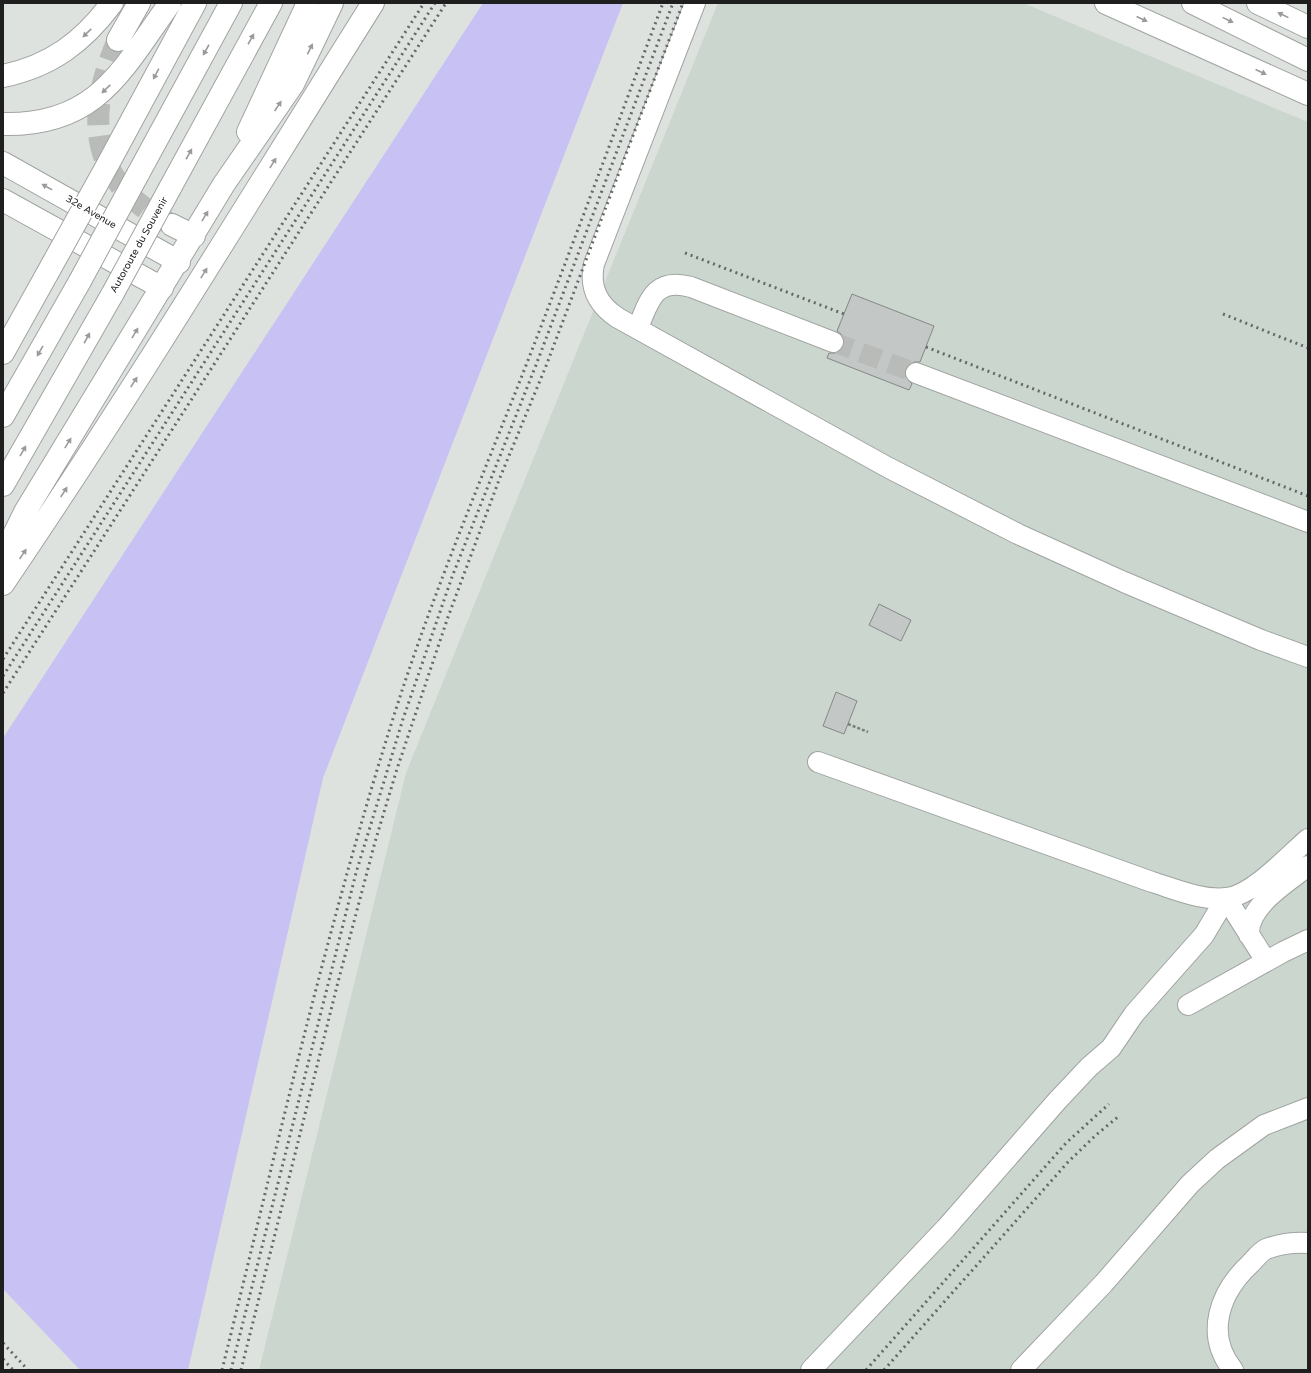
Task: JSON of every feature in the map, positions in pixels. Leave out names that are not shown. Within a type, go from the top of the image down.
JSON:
[{"type":"main road","points":[[3,76],[32,68],[67,49],[88,32],[112,3]]},
{"type":"main road","points":[[118,40],[139,3]]},
{"type":"main road","points":[[3,124],[34,123],[58,118],[79,108],[99,95],[123,70],[170,3]]},
{"type":"main road","points":[[3,353],[195,3]]},
{"type":"main road","points":[[3,416],[80,281],[231,3]]},
{"type":"main road","name":"Autoroute du Souvenir","points":[[3,485],[113,293],[271,3]]},
{"type":"main road","points":[[224,184],[308,3]]},
{"type":"main road","points":[[3,557],[25,512],[179,262],[224,184],[293,84],[332,3]]},
{"type":"main road","points":[[3,584],[43,525],[197,284],[373,3]]},
{"type":"main road","points":[[1106,3],[1308,94]]},
{"type":"main road","points":[[1192,3],[1308,60]]},
{"type":"main road","points":[[1258,3],[1308,27]]},
{"type":"main road","name":"32e Avenue","points":[[3,163],[179,262]]},
{"type":"main road","points":[[3,200],[162,288]]},
{"type":"main road","points":[[172,225],[194,236]]},
{"type":"street","points":[[695,3],[592,273],[594,290],[603,307],[618,318],[889,468],[1018,534],[1124,582],[1261,640],[1308,657]]},
{"type":"street","points":[[638,328],[653,296],[660,289],[673,283],[691,287],[833,342]]},
{"type":"street","points":[[916,373],[1308,522]]},
{"type":"street","points":[[818,762],[1152,882],[1193,894],[1226,898],[1247,891],[1308,839]]},
{"type":"street","points":[[1249,935],[1251,920],[1261,906],[1308,866]]},
{"type":"street","points":[[1226,898],[1266,961]]},
{"type":"street","points":[[812,1370],[946,1228],[1089,1066],[1111,1048],[1134,1014],[1204,936],[1226,898]]},
{"type":"street","points":[[1188,1005],[1266,961],[1308,940]]},
{"type":"street","points":[[1021,1370],[1104,1283],[1190,1184],[1217,1159],[1264,1125],[1308,1108]]},
{"type":"street","points":[[1233,1370],[1228,1364],[1220,1345],[1217,1320],[1224,1298],[1238,1275],[1264,1250],[1288,1242],[1308,1242]]},
{"type":"path","points":[[848,724],[868,732]]},
{"type":"shaded area","points":[[483,3],[623,3],[323,778],[188,1370],[80,1370],[3,1289],[3,738]]},
{"type":"shaded area","points":[[718,3],[1023,3],[1308,122],[1308,1370],[259,1370],[406,773]]},
{"type":"building","points":[[852,294],[934,326],[920,362],[914,362],[905,369],[905,375],[912,384],[909,390],[827,358],[829,353],[835,353],[844,346],[842,335],[837,331]]},
{"type":"building","points":[[879,604],[911,620],[901,641],[869,625]]},
{"type":"building","points":[[836,692],[857,701],[844,734],[823,726]]},
{"type":"tunnel","points":[[118,40],[107,69],[100,96],[98,122],[101,146],[109,168],[123,189],[144,208],[171,224]]},
{"type":"tunnel","points":[[833,342],[916,373]]},
{"type":"railway","points":[[3,659],[424,3]]},
{"type":"railway","points":[[3,676],[435,3]]},
{"type":"railway","points":[[3,693],[446,3]]},
{"type":"railway","points":[[222,1370],[325,953],[397,706],[426,620],[543,323],[663,3]]},
{"type":"railway","points":[[231,1370],[356,873],[403,719],[452,577],[536,365],[673,3]]},
{"type":"railway","points":[[241,1370],[338,982],[375,842],[397,769],[448,617],[499,480],[546,366],[683,3]]},
{"type":"railway","points":[[685,253],[844,314]]},
{"type":"railway","points":[[1223,314],[1308,348]]},
{"type":"railway","points":[[926,347],[1308,496]]},
{"type":"railway","points":[[866,1370],[1066,1143],[1109,1104]]},
{"type":"railway","points":[[884,1370],[1068,1162],[1096,1135],[1119,1116]]},
{"type":"railway","points":[[3,1343],[28,1370]]},
{"type":"railway","points":[[3,1359],[13,1370]]}]
